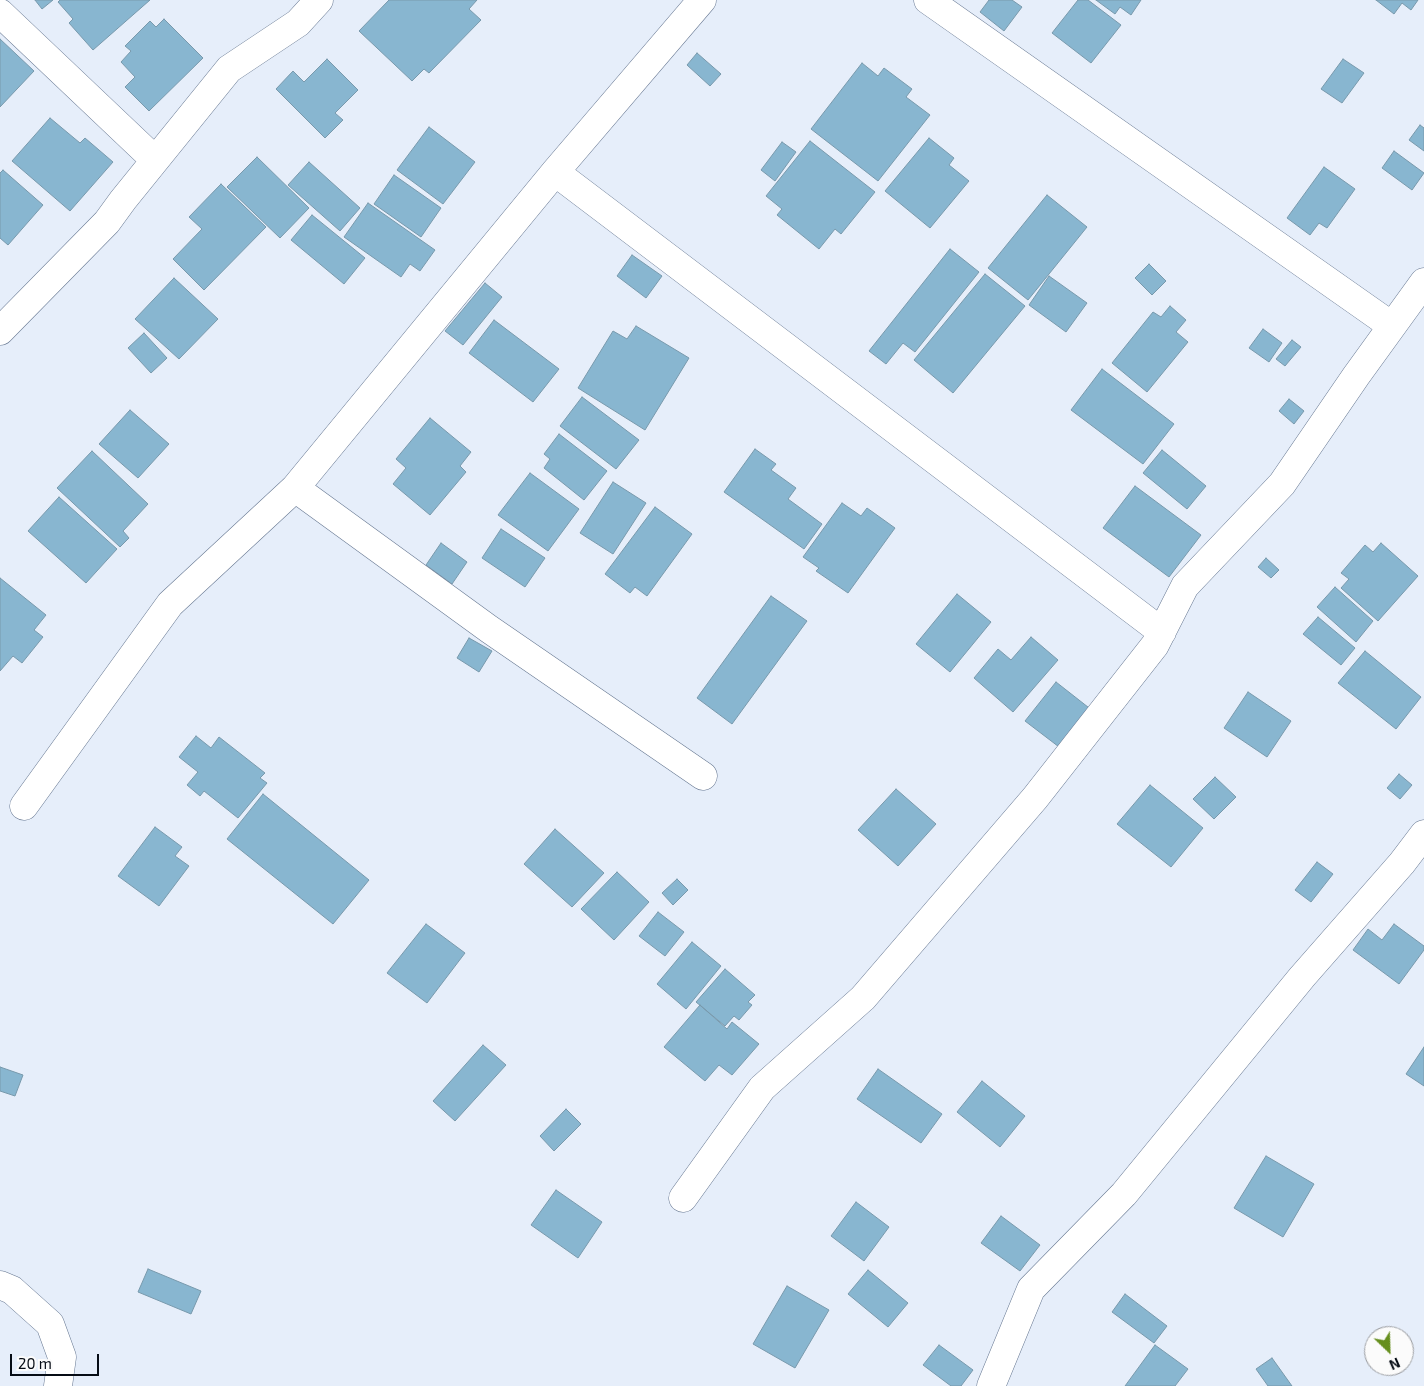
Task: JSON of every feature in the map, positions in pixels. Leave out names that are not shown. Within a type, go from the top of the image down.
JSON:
[{"type":"street","points":[[0,331],[107,222],[229,70],[298,23],[319,0]]},
{"type":"street","points":[[24,806],[170,604],[295,488],[555,172],[702,0]]},
{"type":"street","points":[[928,0],[1392,326]]},
{"type":"street","points":[[0,13],[156,160]]},
{"type":"street","points":[[555,172],[1162,632]]},
{"type":"street","points":[[683,1198],[762,1088],[862,998],[1035,798],[1155,645],[1185,586],[1282,484],[1356,376],[1424,282]]},
{"type":"street","points":[[295,488],[498,635],[703,776]]},
{"type":"street","points":[[991,1386],[1030,1289],[1124,1194],[1302,977],[1402,863],[1424,834]]},
{"type":"street","points":[[0,1285],[12,1290],[50,1324],[62,1357],[58,1386]]},
{"type":"building","points":[[35,0],[53,0],[42,9]]},
{"type":"building","points":[[60,0],[150,0],[93,50],[69,23],[73,19],[58,2]]},
{"type":"building","points":[[389,0],[477,0],[469,9],[481,20],[429,73],[424,69],[412,81],[359,31]]},
{"type":"building","points":[[989,0],[1012,0],[1022,7],[1004,31],[980,12]]},
{"type":"building","points":[[1078,0],[1088,0],[1121,25],[1091,63],[1052,33]]},
{"type":"building","points":[[1096,0],[1141,0],[1131,15],[1120,7],[1115,14]]},
{"type":"building","points":[[1376,0],[1418,0],[1411,10],[1402,3],[1394,14]]},
{"type":"building","points":[[164,19],[203,58],[149,111],[125,87],[135,77],[121,62],[131,51],[125,46],[150,21],[156,27]]},
{"type":"building","points":[[0,39],[34,71],[0,107]]},
{"type":"building","points":[[697,53],[721,74],[710,86],[687,65]]},
{"type":"building","points":[[327,59],[358,90],[335,113],[343,120],[325,138],[276,89],[293,71],[304,82]]},
{"type":"building","points":[[1343,59],[1364,73],[1342,103],[1321,89]]},
{"type":"building","points":[[862,63],[878,76],[884,68],[912,89],[906,97],[930,115],[878,181],[811,129]]},
{"type":"building","points":[[50,118],[80,143],[85,138],[113,162],[70,211],[12,161]]},
{"type":"building","points":[[1420,125],[1424,128],[1424,151],[1409,140]]},
{"type":"building","points":[[429,127],[475,162],[443,204],[397,170]]},
{"type":"building","points":[[929,138],[954,158],[949,165],[969,181],[930,228],[885,191]]},
{"type":"building","points":[[810,141],[875,192],[841,234],[835,229],[819,249],[777,215],[782,209],[766,196]]},
{"type":"building","points":[[782,142],[796,152],[775,181],[761,170]]},
{"type":"building","points":[[1394,151],[1424,173],[1412,190],[1382,168]]},
{"type":"building","points":[[257,157],[309,208],[280,238],[227,187]]},
{"type":"building","points":[[309,162],[360,208],[340,231],[288,185]]},
{"type":"building","points":[[1324,167],[1355,189],[1327,228],[1319,223],[1310,235],[1287,218]]},
{"type":"building","points":[[3,170],[43,205],[8,245],[0,238],[0,173]]},
{"type":"building","points":[[394,175],[441,208],[421,237],[374,204]]},
{"type":"building","points":[[221,184],[266,227],[204,290],[173,259],[202,229],[189,217]]},
{"type":"building","points":[[1047,195],[1087,227],[1028,300],[988,268]]},
{"type":"building","points":[[368,203],[435,250],[420,271],[410,264],[401,277],[344,237]]},
{"type":"building","points":[[312,215],[365,258],[344,284],[291,240]]},
{"type":"building","points":[[950,249],[979,272],[915,352],[903,343],[886,364],[869,351]]},
{"type":"building","points":[[632,255],[662,276],[646,298],[617,276]]},
{"type":"building","points":[[1149,264],[1166,281],[1152,295],[1135,278]]},
{"type":"building","points":[[985,274],[1025,306],[953,393],[914,360]]},
{"type":"building","points":[[1049,276],[1087,303],[1066,332],[1029,305]]},
{"type":"building","points":[[174,278],[218,319],[179,359],[135,319]]},
{"type":"building","points":[[485,283],[502,297],[463,345],[445,331]]},
{"type":"building","points":[[1170,306],[1186,320],[1176,332],[1188,342],[1147,392],[1112,363],[1153,312],[1161,317]]},
{"type":"building","points":[[494,320],[559,369],[533,402],[469,353]]},
{"type":"building","points":[[636,326],[689,358],[645,430],[578,388],[613,331],[627,339]]},
{"type":"building","points":[[1263,329],[1282,343],[1269,362],[1249,348]]},
{"type":"building","points":[[144,333],[167,358],[151,373],[128,348]]},
{"type":"building","points":[[1292,340],[1301,347],[1285,366],[1276,359]]},
{"type":"building","points":[[1102,369],[1174,424],[1143,464],[1071,410]]},
{"type":"building","points":[[582,397],[639,440],[616,469],[560,426]]},
{"type":"building","points":[[1289,399],[1304,411],[1294,424],[1279,411]]},
{"type":"building","points":[[130,410],[169,444],[138,478],[99,444]]},
{"type":"building","points":[[430,418],[471,452],[460,466],[466,472],[430,515],[393,484],[406,468],[396,459]]},
{"type":"building","points":[[559,434],[607,471],[584,500],[544,468],[550,459],[544,454]]},
{"type":"building","points":[[755,449],[776,464],[771,470],[796,488],[788,499],[822,524],[804,549],[724,492]]},
{"type":"building","points":[[1162,450],[1206,486],[1187,509],[1143,473]]},
{"type":"building","points":[[92,451],[148,504],[123,531],[129,538],[120,547],[57,488]]},
{"type":"building","points":[[530,473],[579,509],[548,551],[498,515]]},
{"type":"building","points":[[613,482],[646,503],[613,554],[580,533]]},
{"type":"building","points":[[1135,486],[1201,535],[1169,577],[1103,528]]},
{"type":"building","points":[[59,497],[117,549],[86,583],[28,531]]},
{"type":"building","points":[[842,503],[861,516],[867,508],[895,528],[848,593],[816,571],[819,568],[803,557]]},
{"type":"building","points":[[655,507],[692,534],[647,596],[635,587],[630,593],[605,574]]},
{"type":"building","points":[[501,529],[545,558],[525,587],[482,558]]},
{"type":"building","points":[[441,543],[467,562],[452,584],[426,565]]},
{"type":"building","points":[[1381,543],[1418,576],[1378,621],[1341,588],[1349,579],[1341,573],[1365,545],[1373,552]]},
{"type":"building","points":[[1266,558],[1279,570],[1271,578],[1258,567]]},
{"type":"building","points":[[0,578],[46,615],[34,630],[43,637],[22,663],[13,656],[0,671]]},
{"type":"building","points":[[1335,587],[1373,621],[1356,642],[1317,607]]},
{"type":"building","points":[[957,594],[991,622],[950,672],[916,644]]},
{"type":"building","points":[[771,596],[807,621],[732,724],[697,698]]},
{"type":"building","points":[[1318,617],[1355,648],[1341,665],[1303,634]]},
{"type":"building","points":[[1031,637],[1058,660],[1013,712],[974,678],[998,649],[1011,660]]},
{"type":"building","points":[[469,638],[492,651],[479,672],[457,658]]},
{"type":"building","points":[[1365,651],[1421,697],[1396,729],[1338,683]]},
{"type":"building","points":[[1056,682],[1093,711],[1063,750],[1025,721]]},
{"type":"building","points":[[1248,692],[1291,721],[1267,757],[1224,728]]},
{"type":"building","points":[[196,736],[211,748],[219,737],[265,773],[260,778],[267,783],[238,818],[204,791],[200,796],[187,785],[198,772],[179,757]]},
{"type":"building","points":[[1399,774],[1412,785],[1400,799],[1387,788]]},
{"type":"building","points":[[1215,777],[1236,797],[1214,819],[1193,799]]},
{"type":"building","points":[[1150,785],[1203,828],[1171,867],[1117,824]]},
{"type":"building","points":[[896,789],[936,824],[898,866],[858,830]]},
{"type":"building","points":[[263,794],[369,880],[333,924],[227,839]]},
{"type":"building","points":[[155,827],[182,847],[175,856],[189,866],[159,906],[118,876]]},
{"type":"building","points":[[555,829],[604,873],[572,907],[524,864]]},
{"type":"building","points":[[1317,862],[1333,874],[1311,902],[1295,890]]},
{"type":"building","points":[[617,872],[649,902],[614,940],[581,909]]},
{"type":"building","points":[[677,879],[688,890],[673,905],[662,893]]},
{"type":"building","points":[[658,912],[684,932],[665,956],[639,936]]},
{"type":"building","points":[[426,924],[465,953],[427,1003],[387,973]]},
{"type":"building","points":[[1394,924],[1424,946],[1424,950],[1399,984],[1353,950],[1368,929],[1382,940]]},
{"type":"building","points":[[692,942],[721,966],[686,1009],[657,984]]},
{"type":"building","points":[[725,969],[755,995],[748,1002],[752,1005],[739,1020],[734,1016],[725,1026],[696,1002]]},
{"type":"building","points":[[700,1005],[727,1029],[732,1022],[759,1044],[732,1075],[719,1065],[705,1081],[664,1047]]},
{"type":"building","points":[[483,1045],[506,1065],[455,1121],[433,1101]]},
{"type":"building","points":[[1424,1047],[1424,1086],[1406,1074]]},
{"type":"building","points":[[0,1067],[23,1075],[15,1096],[0,1091]]},
{"type":"building","points":[[878,1069],[942,1114],[921,1143],[857,1099]]},
{"type":"building","points":[[982,1081],[1025,1116],[1000,1147],[957,1112]]},
{"type":"building","points":[[566,1109],[581,1124],[554,1151],[540,1136]]},
{"type":"building","points":[[1266,1156],[1314,1184],[1283,1237],[1234,1208]]},
{"type":"building","points":[[556,1190],[602,1222],[578,1258],[531,1225]]},
{"type":"building","points":[[856,1202],[889,1227],[864,1261],[831,1236]]},
{"type":"building","points":[[1001,1216],[1040,1245],[1020,1271],[981,1243]]},
{"type":"building","points":[[148,1269],[201,1291],[191,1314],[138,1292]]},
{"type":"building","points":[[868,1270],[908,1303],[888,1327],[848,1294]]},
{"type":"building","points":[[787,1286],[829,1310],[795,1368],[753,1344]]},
{"type":"building","points":[[1125,1294],[1167,1326],[1154,1343],[1112,1312]]},
{"type":"building","points":[[939,1345],[973,1370],[961,1386],[951,1386],[923,1365]]},
{"type":"building","points":[[1155,1345],[1188,1369],[1175,1386],[1125,1386]]},
{"type":"building","points":[[1272,1358],[1292,1386],[1268,1386],[1256,1369]]}]
